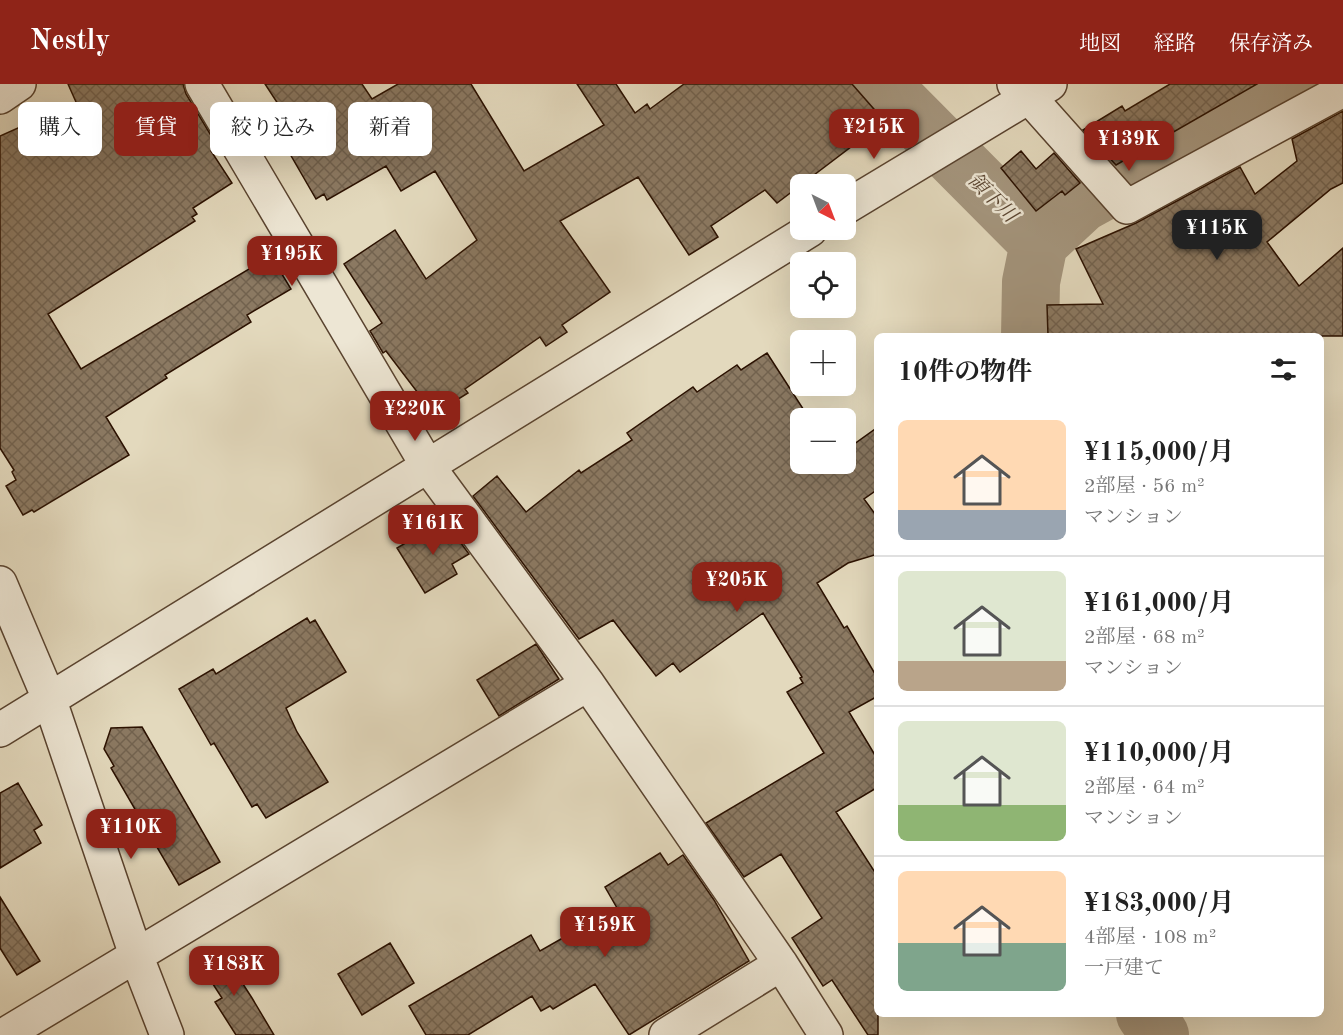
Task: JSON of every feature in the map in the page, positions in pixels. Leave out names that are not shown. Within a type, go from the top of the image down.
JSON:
[{"type":"street","points":[[0,96],[19,84]]},
{"type":"street","points":[[201,84],[427,465],[588,684],[781,964],[826,1035]]},
{"type":"street","points":[[856,201],[957,138],[1031,88],[1127,207],[1343,90]]},
{"type":"street","points":[[0,730],[794,240]]},
{"type":"street","points":[[0,583],[50,701],[136,955],[168,1035]]},
{"type":"street","points":[[4,1035],[588,684]]},
{"type":"street","points":[[666,1035],[781,964]]},
{"type":"building","points":[[68,84],[183,84],[191,102],[114,102],[114,156],[198,156],[198,114],[210,134],[210,156],[214,156],[232,183],[193,208],[197,214],[192,217],[195,221],[48,314],[81,369],[271,256],[291,289],[247,315],[251,322],[165,375],[167,378],[106,417],[129,455],[34,512],[32,510],[23,515],[6,486],[16,480],[12,472],[14,470],[0,448],[0,136],[18,128],[18,156],[102,156],[102,102],[76,102]]},
{"type":"building","points":[[265,84],[362,84],[372,99],[398,84],[471,84],[524,171],[604,125],[577,84],[616,84],[635,113],[647,104],[650,109],[684,84],[852,84],[880,116],[861,132],[864,137],[815,174],[790,174],[790,193],[777,203],[765,190],[711,226],[718,237],[689,255],[638,177],[560,221],[610,292],[562,325],[567,332],[546,346],[540,337],[465,389],[468,393],[434,414],[386,351],[383,353],[370,331],[382,323],[344,264],[395,230],[426,279],[477,240],[435,171],[401,191],[386,166],[327,200],[324,194],[316,199],[291,156],[336,156],[336,102],[277,102]]},
{"type":"building","points":[[1170,84],[1257,84],[1116,165],[1083,130],[1122,106],[1125,111]]},
{"type":"building","points":[[1343,111],[1343,183],[1331,189],[1267,242],[1299,286],[1343,248],[1343,336],[1324,336],[1324,333],[1048,333],[1047,305],[1103,304],[1076,249],[1136,223],[1240,167],[1255,194],[1297,161],[1292,139]]},
{"type":"building","points":[[1021,151],[1036,169],[1054,153],[1080,183],[1065,195],[1062,191],[1036,211],[1001,168]]},
{"type":"building","points":[[767,353],[790,389],[790,396],[795,396],[803,408],[790,408],[790,474],[856,474],[856,443],[874,430],[874,492],[864,499],[874,513],[874,555],[848,563],[817,583],[844,628],[847,626],[874,672],[874,698],[849,712],[874,753],[874,789],[836,812],[874,871],[874,1017],[878,1017],[878,1035],[868,1035],[832,980],[823,986],[792,938],[822,918],[781,854],[744,877],[706,823],[824,753],[787,692],[803,683],[800,678],[802,677],[763,613],[680,672],[673,663],[656,676],[613,620],[579,639],[473,496],[497,476],[526,512],[579,470],[581,473],[632,440],[627,433],[693,387],[697,392],[737,365],[741,370]]},
{"type":"building","points":[[444,520],[469,554],[452,564],[457,574],[425,593],[397,548]]},
{"type":"building","points":[[307,618],[310,623],[315,620],[346,672],[286,708],[297,732],[328,782],[266,818],[257,804],[252,807],[214,743],[211,745],[179,689],[213,669],[216,674]]},
{"type":"building","points":[[536,644],[559,679],[499,716],[477,680]]},
{"type":"building","points":[[142,727],[220,862],[179,885],[111,768],[114,766],[104,749],[111,728]]},
{"type":"building","points":[[18,783],[42,825],[34,830],[41,843],[0,868],[0,793]]},
{"type":"building","points":[[660,853],[668,865],[683,855],[714,900],[749,961],[629,1035],[595,984],[553,1009],[550,1006],[541,1011],[532,996],[468,1035],[426,1035],[409,1006],[531,935],[540,951],[568,935],[570,937],[617,908],[605,887]]},
{"type":"building","points":[[0,897],[40,961],[17,975],[0,948]]},
{"type":"building","points":[[390,943],[414,983],[362,1015],[338,974]]},
{"type":"building","points":[[219,947],[274,1035],[236,1035],[215,1002],[222,998],[198,961]]},
{"type":"waterway","name":"領下川","points":[[881,84],[1039,243],[1031,282],[1030,333]]},
{"type":"waterway","points":[[1039,243],[1082,203],[1298,84]]},
{"type":"waterway","name":"領下川","points":[[1147,1017],[1160,1035]]}]
